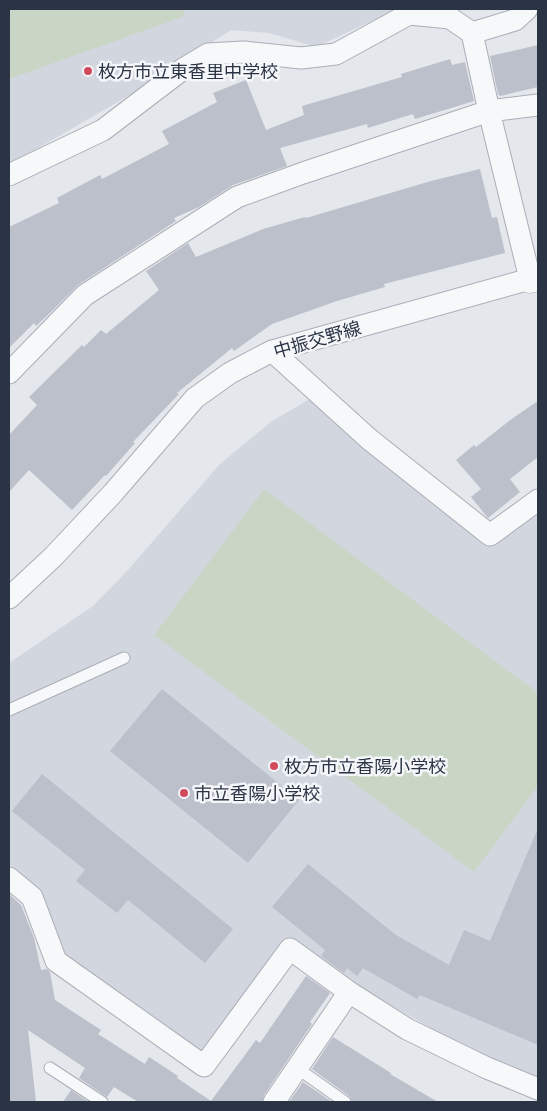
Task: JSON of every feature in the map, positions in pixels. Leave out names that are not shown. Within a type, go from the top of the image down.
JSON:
[{"type":"street","points":[[472,33],[515,20],[527,9]]},
{"type":"street","points":[[9,175],[103,130],[183,69],[208,54],[244,52],[300,58],[336,54],[409,14],[450,18],[472,33],[489,111],[536,279]]},
{"type":"street","points":[[9,374],[85,295],[237,197],[489,111],[538,105]]},
{"type":"street","name":"中振交野線","points":[[9,598],[53,557],[114,493],[195,398],[230,374],[272,350],[536,279]]},
{"type":"street","points":[[272,350],[369,439],[490,535],[538,500]]},
{"type":"street","points":[[9,878],[32,897],[56,961],[204,1066],[290,949],[349,992],[406,1029],[487,1068],[538,1089]]},
{"type":"street","points":[[274,1102],[349,992]]},
{"type":"lane","points":[[9,710],[124,658]]},
{"type":"lane","points":[[50,1068],[102,1102]]},
{"type":"lane","points":[[296,1068],[346,1102]]},
{"type":"shaded area","name":"枚方市立東香里中学校","points":[[9,9],[405,9],[378,18],[316,47],[269,33],[231,30],[128,96],[9,165]]},
{"type":"shaded area","name":"枚方市立香陽小学校","points":[[315,396],[489,540],[538,506],[538,1081],[490,1062],[349,981],[288,939],[203,1056],[62,956],[9,868],[9,663],[93,606],[128,570],[220,464],[272,421]]},
{"type":"green space","points":[[9,9],[183,9],[185,16],[9,79]]},
{"type":"green space","points":[[264,489],[538,693],[538,786],[474,872],[154,635]]},
{"type":"building","points":[[538,45],[538,87],[500,96],[490,56]]},
{"type":"building","points":[[450,59],[452,65],[465,62],[474,101],[415,119],[413,114],[368,128],[367,124],[280,148],[287,166],[233,185],[199,207],[174,218],[176,221],[78,285],[36,326],[34,323],[9,348],[9,227],[59,203],[57,198],[100,175],[102,179],[169,144],[162,131],[217,102],[213,93],[246,80],[266,130],[304,115],[302,106],[402,77],[401,74]]},
{"type":"building","points":[[480,169],[492,218],[497,217],[505,253],[384,284],[385,287],[337,301],[272,324],[234,351],[232,348],[177,393],[179,394],[133,442],[135,443],[106,476],[72,510],[29,470],[9,492],[9,435],[37,405],[29,397],[82,345],[84,347],[101,330],[106,334],[159,290],[146,271],[188,243],[196,257],[263,229]]},
{"type":"building","points":[[538,401],[538,457],[510,479],[520,492],[488,518],[471,497],[481,489],[456,460],[474,445],[476,447]]},
{"type":"building","points":[[162,689],[299,800],[248,863],[110,751]]},
{"type":"building","points":[[42,774],[233,929],[205,963],[128,900],[117,913],[76,881],[85,870],[12,811]]},
{"type":"building","points":[[538,828],[538,1045],[420,995],[417,999],[363,968],[357,976],[347,968],[344,973],[321,956],[325,950],[272,907],[308,864],[396,935],[449,965],[464,930],[490,941]]},
{"type":"building","points":[[9,894],[21,905],[34,938],[41,970],[47,969],[50,972],[55,1000],[101,1030],[98,1034],[145,1064],[149,1057],[211,1101],[256,1040],[260,1043],[306,976],[330,993],[310,1022],[312,1024],[264,1095],[262,1102],[138,1102],[114,1087],[107,1097],[79,1078],[85,1068],[28,1030],[36,1102],[9,1102]]},
{"type":"building","points":[[333,1037],[438,1102],[352,1102],[349,1096],[312,1069]]},
{"type":"building","points":[[303,1082],[332,1102],[289,1102]]},
{"type":"building","points":[[71,1090],[89,1102],[63,1102]]},
{"type":"place","name":"枚方市立東香里中学校","points":[[88,71]]},
{"type":"place","name":"枚方市立香陽小学校","points":[[274,766]]},
{"type":"place","name":"市立香陽小学校","points":[[184,793]]}]
